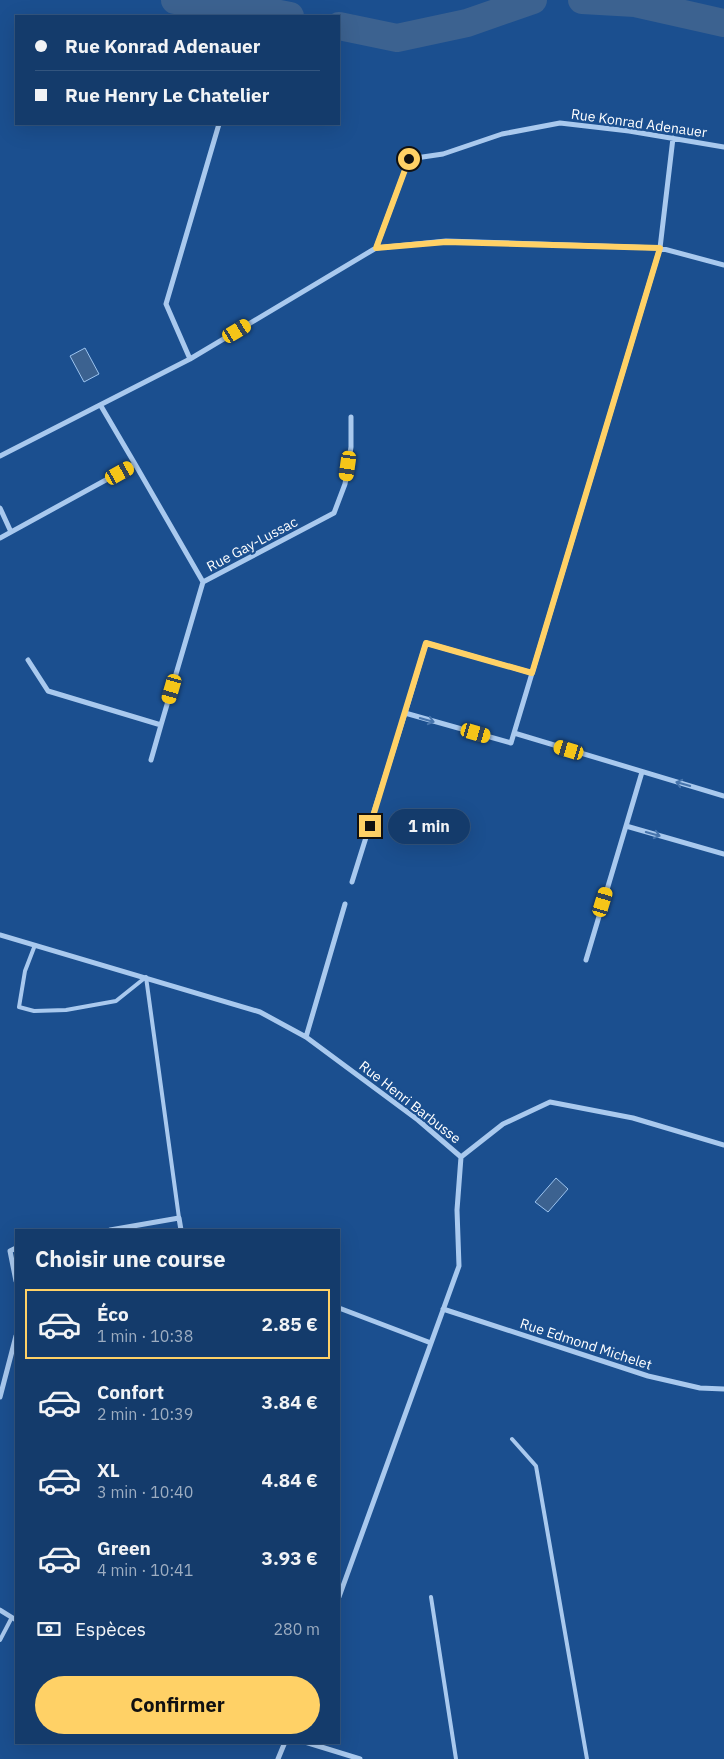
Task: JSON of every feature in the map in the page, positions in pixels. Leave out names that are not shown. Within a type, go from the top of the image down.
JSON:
[{"type":"street","name":"Rue Konrad Adenauer","points":[[376,248],[409,159],[443,154],[502,134],[560,123],[629,131],[724,147]]},
{"type":"street","points":[[190,359],[166,304],[219,125]]},
{"type":"street","points":[[405,714],[511,743],[660,248],[673,138]]},
{"type":"street","points":[[0,456],[190,359],[376,248],[446,242],[660,248],[724,265]]},
{"type":"street","points":[[100,406],[203,582]]},
{"type":"street","name":"Rue Gay-Lussac","points":[[151,760],[203,582],[334,513],[345,484],[350,447],[351,417]]},
{"type":"street","points":[[0,538],[135,464]]},
{"type":"street","points":[[0,508],[12,532]]},
{"type":"street","points":[[352,882],[426,643],[532,673]]},
{"type":"street","points":[[28,660],[48,692],[161,725]]},
{"type":"street","points":[[514,733],[724,796]]},
{"type":"street","points":[[586,960],[642,772]]},
{"type":"street","points":[[626,826],[724,854]]},
{"type":"street","points":[[306,1037],[346,904]]},
{"type":"street","name":"Rue Henri Barbusse","points":[[0,935],[260,1012],[306,1037],[418,1120],[461,1156],[457,1210],[459,1266],[340,1593]]},
{"type":"street","points":[[461,1156],[503,1124],[550,1102],[633,1118],[724,1144]]},
{"type":"street","points":[[116,1229],[179,1218],[181,1229]]},
{"type":"street","points":[[15,1248],[10,1251],[15,1276]]},
{"type":"street","points":[[340,1308],[431,1343]]},
{"type":"street","name":"Rue Edmond Michelet","points":[[443,1309],[648,1376],[700,1388],[724,1389]]},
{"type":"street","points":[[0,1397],[15,1340]]},
{"type":"street","points":[[0,1610],[14,1619]]},
{"type":"street","points":[[278,1759],[284,1744]]},
{"type":"street","points":[[311,1744],[360,1759]]},
{"type":"lane","points":[[36,945],[25,971],[19,1007],[34,1011],[66,1010],[116,1001],[146,977]]},
{"type":"lane","points":[[146,977],[179,1218]]},
{"type":"lane","points":[[512,1439],[536,1466],[587,1759]]},
{"type":"lane","points":[[432,1597],[456,1759]]},
{"type":"lane","points":[[0,1640],[14,1619]]},
{"type":"water","points":[[85,348],[99,374],[84,382],[70,356]]},
{"type":"water","points":[[556,1178],[568,1189],[548,1212],[535,1202]]},
{"type":"waterway","points":[[175,0],[229,4],[285,15]]},
{"type":"waterway","points":[[340,26],[397,38],[467,23],[533,0]]},
{"type":"waterway","points":[[582,0],[635,3],[724,23]]},
{"type":"route","points":[[370,826],[426,643],[532,673],[660,248],[446,242],[376,248],[409,159]]}]
